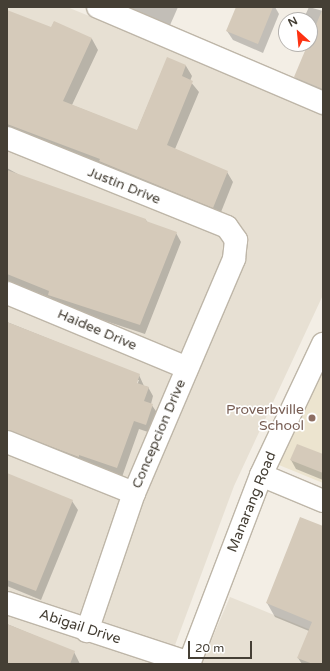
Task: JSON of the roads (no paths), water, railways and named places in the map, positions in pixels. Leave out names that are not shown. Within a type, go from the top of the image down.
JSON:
[{"type":"street","points":[[98,7],[323,103]]},
{"type":"street","name":"Justin Drive","points":[[7,138],[227,227],[236,240]]},
{"type":"street","name":"Concepcion Drive","points":[[87,631],[134,493],[234,259],[236,240]]},
{"type":"street","name":"Haidee Drive","points":[[7,293],[187,368]]},
{"type":"street","name":"Manarang Road","points":[[189,664],[261,475],[323,344]]},
{"type":"street","points":[[7,442],[134,493]]},
{"type":"street","points":[[261,475],[323,501]]},
{"type":"street","name":"Abigail Drive","points":[[7,603],[189,664]]},
{"type":"place","name":"Proverbville School","points":[[312,418]]}]
